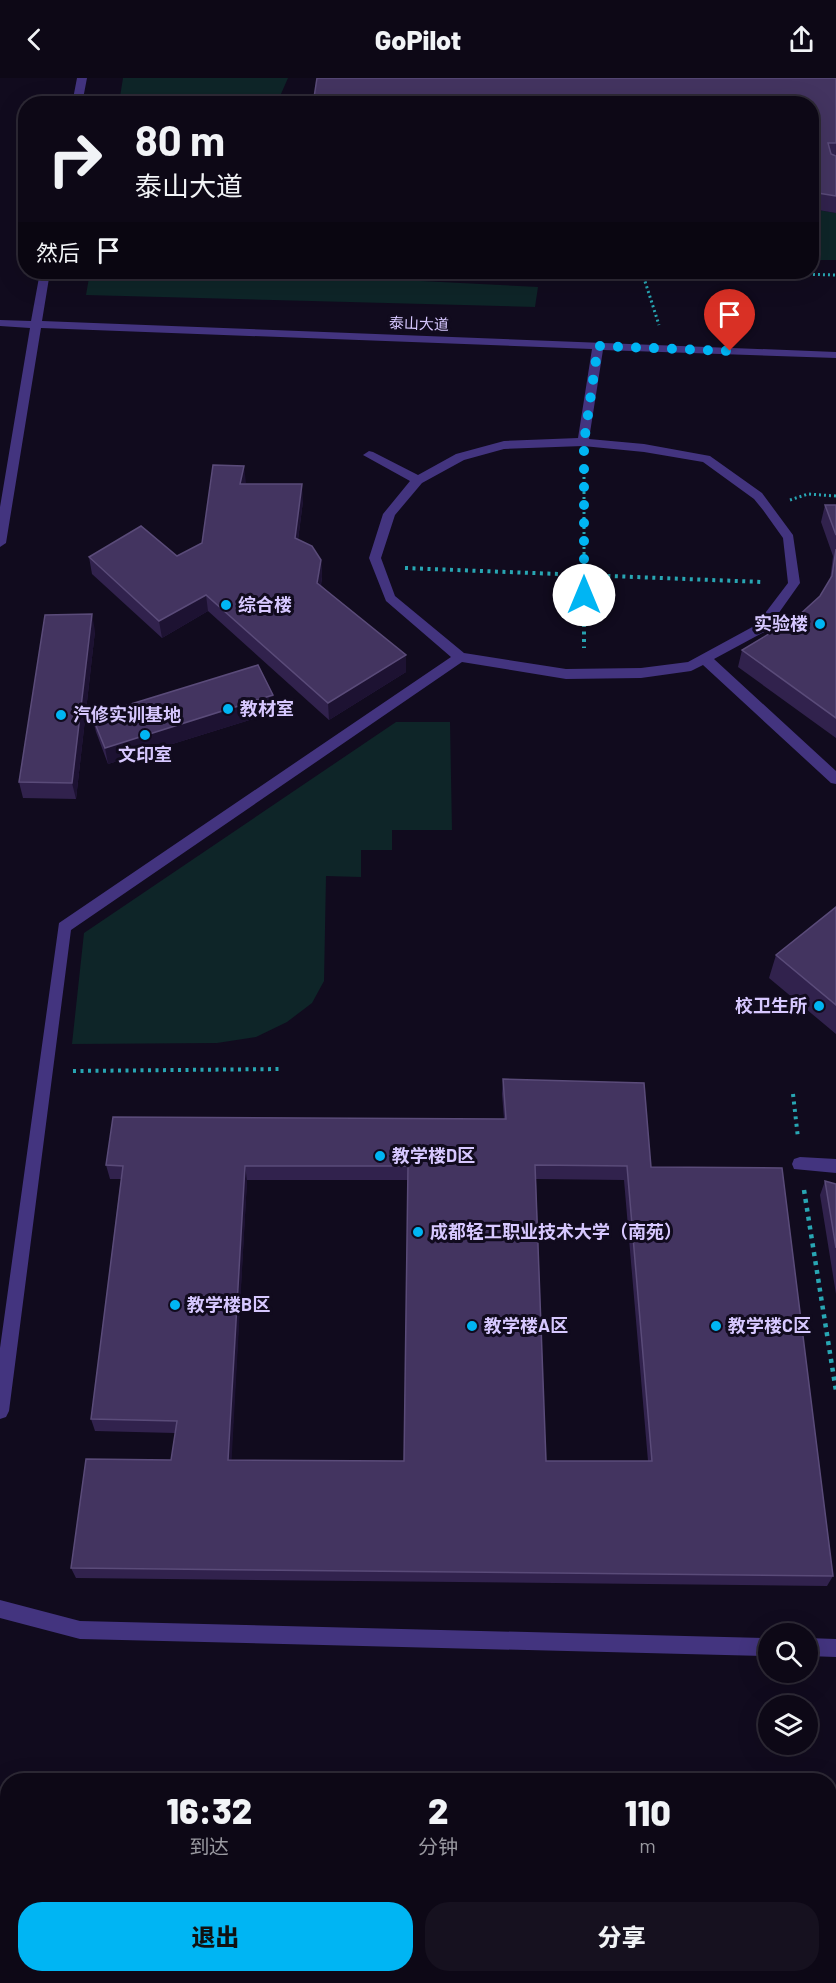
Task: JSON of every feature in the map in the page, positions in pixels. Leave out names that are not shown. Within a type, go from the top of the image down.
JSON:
[{"type":"street","points":[[79,96],[82,78]]},
{"type":"street","points":[[0,543],[34,324],[44,279]]},
{"type":"street","name":"泰山大道","points":[[0,323],[836,355]]},
{"type":"street","points":[[584,442],[598,346]]},
{"type":"street","points":[[584,442],[644,448],[706,459],[758,496],[789,538],[794,583],[761,628],[692,666],[641,673],[567,674],[460,657],[390,598],[375,558],[389,514],[418,480],[459,458],[504,444],[584,442]]},
{"type":"street","points":[[369,454],[418,480]]},
{"type":"street","points":[[0,1411],[64,927],[460,657]]},
{"type":"street","points":[[705,659],[836,779]]},
{"type":"street","points":[[800,1164],[836,1166]]},
{"type":"street","points":[[0,1609],[80,1630],[758,1647]]},
{"type":"street","points":[[818,1647],[836,1648]]},
{"type":"path","points":[[819,275],[836,275]]},
{"type":"path","points":[[644,279],[667,348]]},
{"type":"path","points":[[584,442],[584,674]]},
{"type":"path","points":[[767,507],[808,494],[836,496]]},
{"type":"path","points":[[379,567],[794,583]]},
{"type":"path","points":[[45,1071],[282,1069]]},
{"type":"path","points":[[793,1094],[800,1164],[836,1391]]},
{"type":"green space","points":[[123,78],[288,78],[280,96],[120,96]]},
{"type":"green space","points":[[819,210],[836,213],[836,260],[819,260]]},
{"type":"green space","points":[[89,279],[381,279],[538,287],[535,307],[86,295]]},
{"type":"green space","points":[[396,722],[450,722],[452,830],[392,830],[392,850],[361,850],[361,877],[326,876],[324,981],[312,1003],[287,1022],[256,1037],[217,1043],[72,1044],[84,933]]},
{"type":"building","points":[[317,78],[836,78],[836,143],[828,143],[831,154],[836,156],[836,196],[819,193],[819,96],[314,96]]},
{"type":"building","name":"综合楼","points":[[213,465],[244,466],[240,484],[302,484],[295,538],[312,546],[321,560],[317,583],[406,655],[328,703],[206,595],[159,621],[89,557],[141,526],[177,556],[202,543]]},
{"type":"building","points":[[825,505],[836,505],[836,535]]},
{"type":"building","name":"实验楼","points":[[836,549],[836,718],[742,650],[797,617],[820,596],[832,576]]},
{"type":"building","name":"汽修实训基地","points":[[92,614],[72,783],[19,782],[45,615]]},
{"type":"building","points":[[258,665],[273,695],[105,748],[92,716]]},
{"type":"building","points":[[836,907],[836,1005],[776,955]]},
{"type":"building","points":[[503,1079],[644,1083],[651,1167],[782,1168],[833,1576],[71,1568],[86,1459],[171,1460],[177,1421],[91,1419],[123,1166],[106,1165],[113,1117],[506,1119]],"holes":[[[535,1165],[627,1166],[652,1461],[546,1461]],[[245,1166],[408,1166],[404,1461],[228,1460]]]},
{"type":"building","points":[[825,1181],[836,1184],[836,1248]]},
{"type":"place","name":"综合楼","points":[[226,605]]},
{"type":"place","name":"实验楼","points":[[820,624]]},
{"type":"place","name":"教材室","points":[[228,709]]},
{"type":"place","name":"汽修实训基地","points":[[61,715]]},
{"type":"place","name":"文印室","points":[[145,735]]},
{"type":"place","name":"校卫生所","points":[[819,1006]]},
{"type":"place","name":"教学楼D区","points":[[380,1156]]},
{"type":"place","name":"成都轻工职业技术大学（南苑）","points":[[418,1232]]},
{"type":"place","name":"教学楼B区","points":[[175,1305]]},
{"type":"place","name":"教学楼A区","points":[[472,1326]]},
{"type":"place","name":"教学楼C区","points":[[716,1326]]},
{"type":"route","points":[[584,595],[584,442],[598,346],[730,351]]}]
